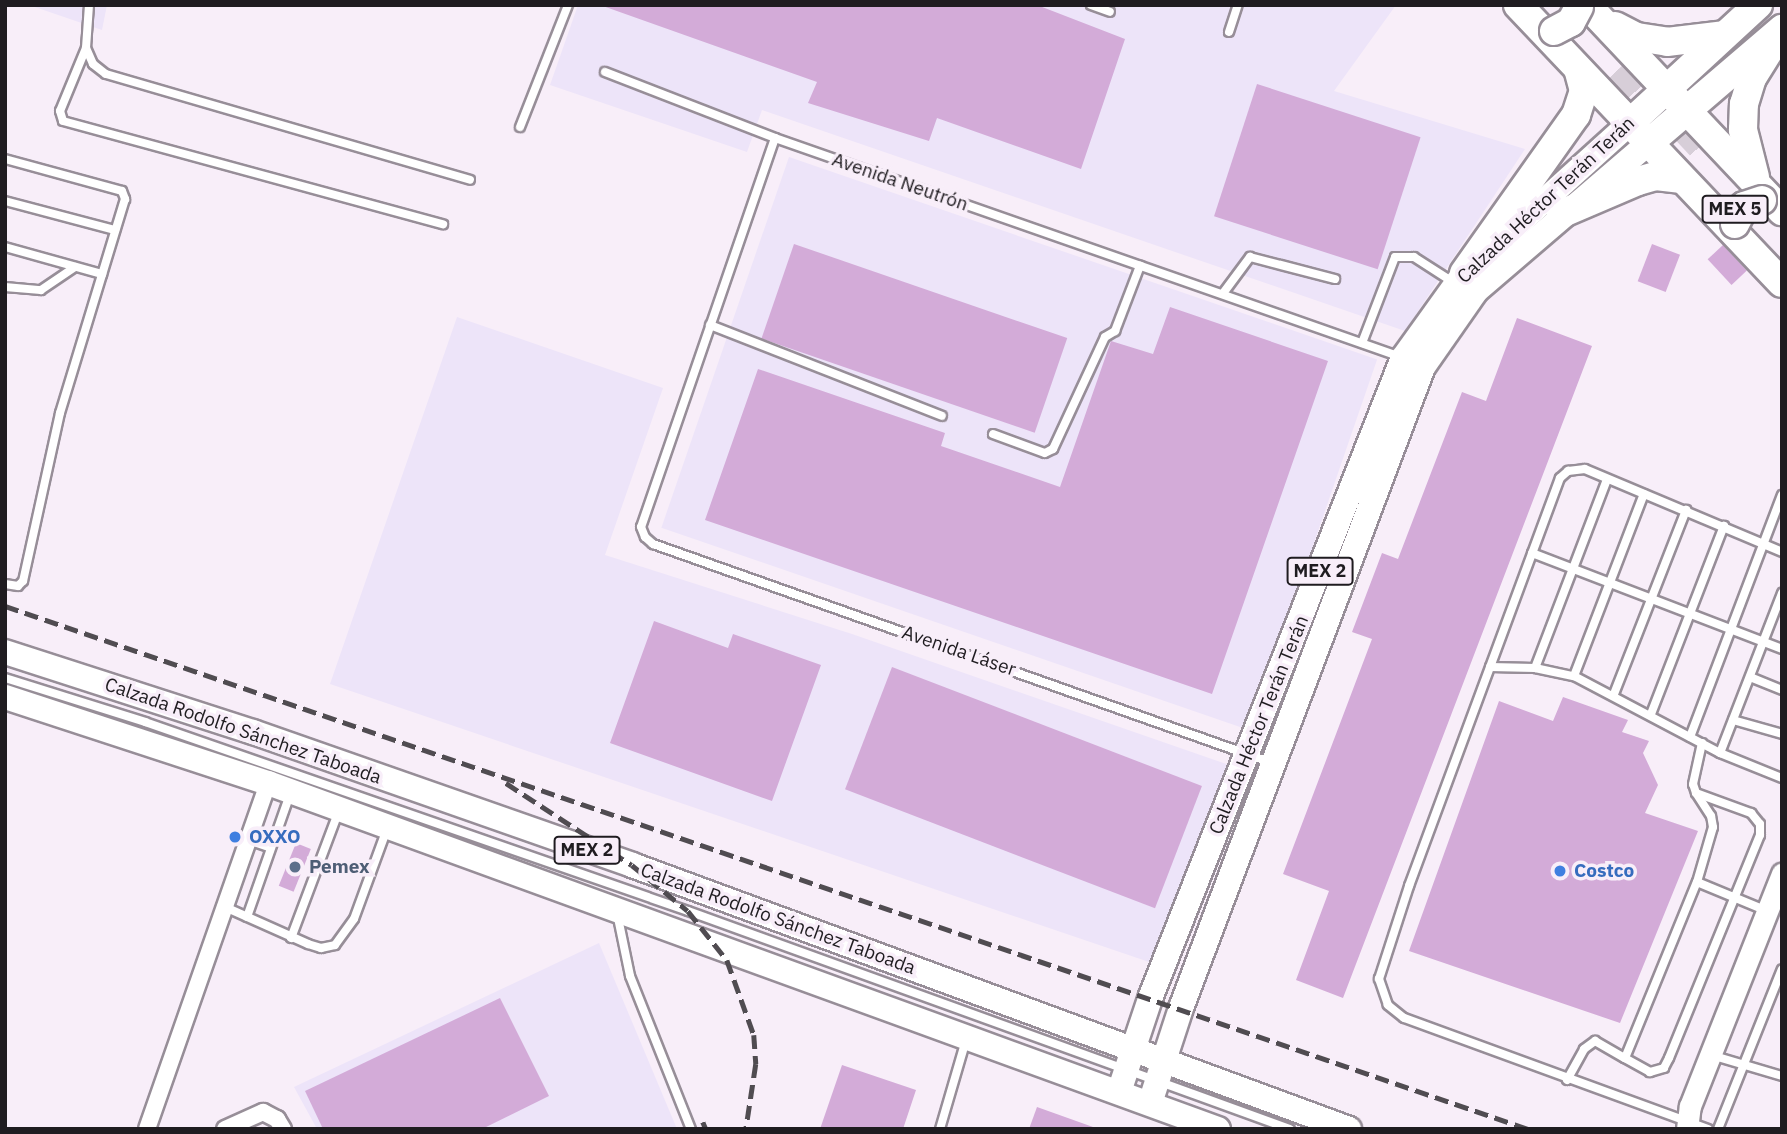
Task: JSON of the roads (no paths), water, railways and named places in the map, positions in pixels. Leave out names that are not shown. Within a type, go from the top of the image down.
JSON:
[{"type":"highway","points":[[1518,5],[1568,13],[1637,37],[1667,42],[1739,16]]},
{"type":"highway","points":[[1568,13],[1616,71]]},
{"type":"highway","points":[[1460,278],[1576,115],[1584,91],[1568,13]]},
{"type":"highway","points":[[1568,13],[1668,87],[1769,200]]},
{"type":"highway","name":"Calzada Héctor Terán Terán","points":[[1630,122],[1739,16]]},
{"type":"highway","points":[[1769,200],[1743,130],[1744,104],[1752,78],[1782,30]]},
{"type":"highway","name":"Calzada Héctor Terán Terán","points":[[1650,142],[1782,30]]},
{"type":"highway","points":[[1579,72],[1650,142],[1691,164],[1736,230],[1782,283]]},
{"type":"highway","points":[[1560,214],[1638,180],[1691,164]]},
{"type":"highway","name":"MEX 5","points":[[1691,164],[1782,232]]},
{"type":"highway","name":"MEX 5","points":[[1691,164],[1782,257]]},
{"type":"highway","points":[[1736,230],[1744,206],[1769,200]]},
{"type":"main road","name":"Calzada Héctor Terán Terán","points":[[1127,1070],[1247,753],[1413,362],[1460,278],[1630,122]]},
{"type":"main road","name":"Calzada Héctor Terán Terán","points":[[1150,1103],[1274,764],[1413,362],[1476,291],[1560,214],[1650,142]]},
{"type":"main road","name":"Calzada Rodolfo Sánchez Taboada","points":[[5,652],[501,819],[1127,1070],[1150,1103],[1218,1129]]},
{"type":"main road","name":"Calzada Rodolfo Sánchez Taboada","points":[[5,698],[280,787],[967,1037],[1127,1070],[1161,1069],[1349,1129]]},
{"type":"street","points":[[147,1129],[248,840],[280,787]]},
{"type":"street","points":[[1687,1122],[1709,1055],[1782,874]]},
{"type":"street","points":[[225,1129],[255,1113],[270,1113],[283,1129]]},
{"type":"lane","points":[[89,5],[86,48],[60,111],[63,121],[443,223]]},
{"type":"lane","points":[[520,127],[568,5]]},
{"type":"lane","points":[[1091,5],[1110,12]]},
{"type":"lane","points":[[1229,32],[1238,5]]},
{"type":"lane","points":[[86,48],[93,64],[106,74],[470,180]]},
{"type":"lane","name":"Avenida Neutrón","points":[[605,72],[775,138],[1140,266],[1224,292],[1413,362]]},
{"type":"lane","points":[[775,138],[710,325],[942,416]]},
{"type":"lane","points":[[5,159],[122,191],[125,199],[60,413],[23,581],[18,586],[5,584]]},
{"type":"lane","points":[[5,201],[115,230]]},
{"type":"lane","points":[[5,247],[102,274]]},
{"type":"lane","points":[[1224,292],[1250,257],[1335,279]]},
{"type":"lane","points":[[1362,342],[1395,257],[1415,257],[1460,278]]},
{"type":"lane","points":[[993,433],[1045,453],[1053,449],[1105,337],[1115,331],[1140,266]]},
{"type":"lane","points":[[5,287],[41,290],[75,267]]},
{"type":"lane","name":"Avenida Láser","points":[[710,325],[641,527],[645,537],[666,548],[1274,764]]},
{"type":"lane","points":[[1687,1122],[1567,1080],[1405,1018],[1381,994],[1379,979],[1409,886],[1560,478],[1577,468],[1686,510],[1782,552]]},
{"type":"lane","points":[[1535,668],[1607,480]]},
{"type":"lane","points":[[1574,676],[1644,494]]},
{"type":"lane","points":[[1690,737],[1782,495]]},
{"type":"lane","points":[[1614,694],[1686,510]]},
{"type":"lane","points":[[1651,714],[1692,615],[1724,526]]},
{"type":"lane","points":[[1532,553],[1782,649]]},
{"type":"lane","points":[[1720,752],[1782,593]]},
{"type":"lane","points":[[1490,667],[1535,668],[1574,676],[1614,694],[1720,752],[1782,778]]},
{"type":"lane","points":[[1750,677],[1782,690]]},
{"type":"lane","points":[[5,678],[533,857],[1127,1070]]},
{"type":"lane","points":[[1733,720],[1782,734]]},
{"type":"lane","points":[[1625,1058],[1697,882],[1713,827],[1696,793],[1693,774],[1702,743]]},
{"type":"lane","points":[[247,917],[271,848],[280,787]]},
{"type":"lane","points":[[1567,1080],[1584,1049],[1595,1041],[1650,1072],[1664,1068],[1734,897],[1760,824],[1751,813],[1696,793]]},
{"type":"lane","points":[[291,938],[340,809]]},
{"type":"lane","points":[[225,907],[291,938],[321,948],[341,939],[388,827]]},
{"type":"lane","points":[[248,840],[271,848]]},
{"type":"lane","points":[[1697,882],[1767,911]]},
{"type":"lane","points":[[617,910],[625,963],[691,1129]]},
{"type":"lane","points":[[1718,1129],[1782,969]]},
{"type":"lane","points":[[940,1129],[967,1037]]},
{"type":"lane","points":[[1709,1055],[1782,1076]]},
{"type":"lane","points":[[1161,1069],[1290,1129]]},
{"type":"tunnel","points":[[1624,64],[1704,150]]},
{"type":"tunnel","points":[[1609,78],[1657,129]]},
{"type":"railway","points":[[5,606],[1528,1129]]},
{"type":"railway","points":[[506,783],[632,865],[688,911],[727,960],[754,1035],[756,1064],[746,1129]]},
{"type":"railway","points":[[703,1122],[706,1129]]},
{"type":"place","name":"OXXO","points":[[235,837]]},
{"type":"place","name":"Pemex","points":[[295,867]]},
{"type":"place","name":"Costco","points":[[1560,871]]}]
